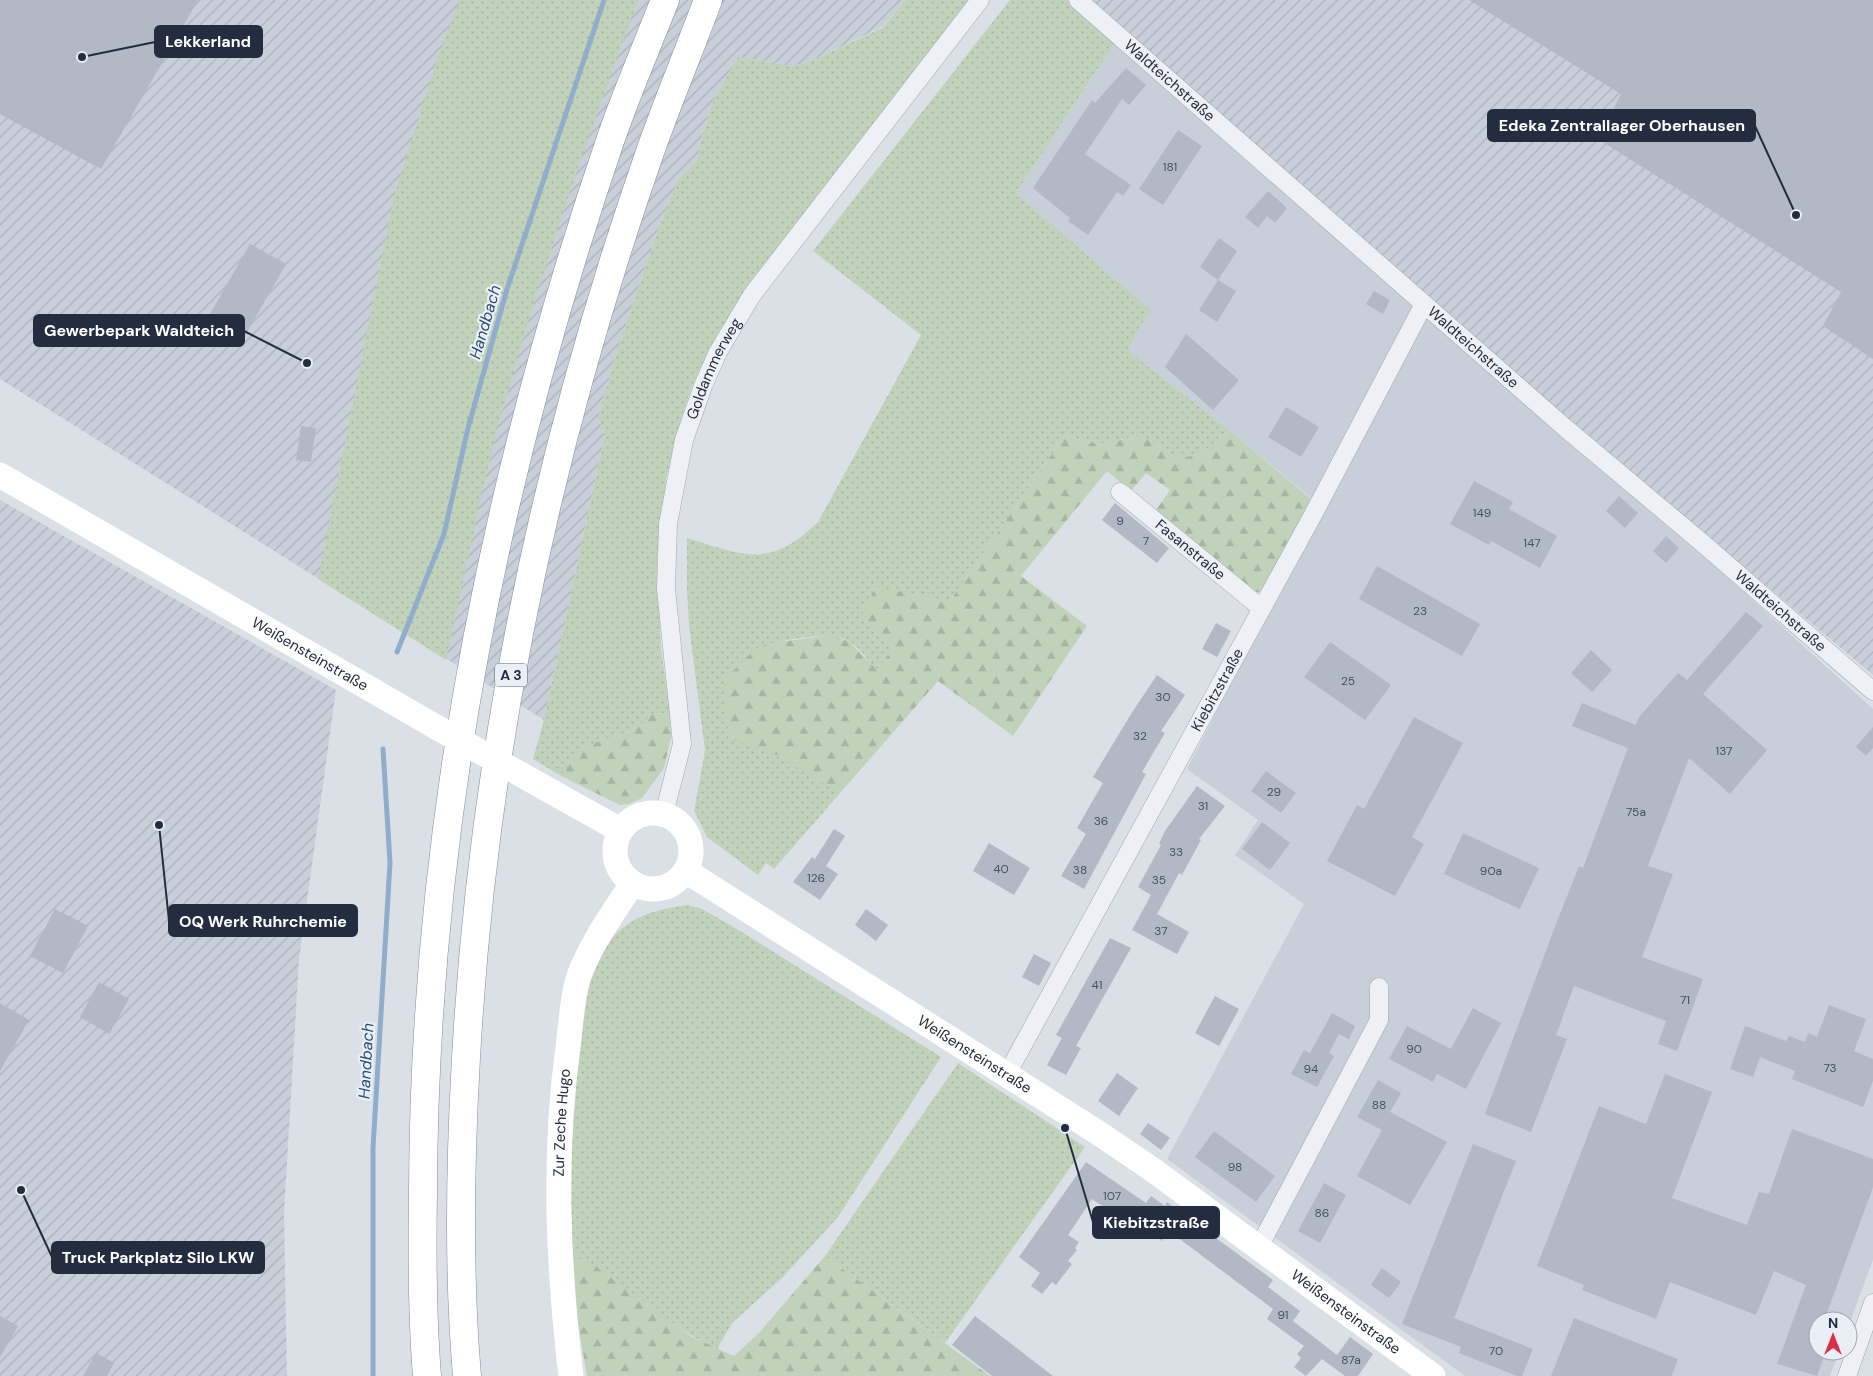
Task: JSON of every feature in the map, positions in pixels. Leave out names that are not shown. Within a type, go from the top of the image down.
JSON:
[{"type":"highway","points":[[427,1376],[422,1232],[423,1125],[430,981],[450,807],[474,650],[496,544],[570,266],[612,136],[665,0]]},
{"type":"highway","name":"A 3","points":[[467,1376],[462,1233],[463,1116],[470,986],[480,880],[500,738],[536,550],[574,399],[610,275],[650,150],[708,0]]},
{"type":"street","name":"Goldammerweg","points":[[664,814],[679,764],[682,744],[666,589],[668,524],[684,440],[703,386],[718,352],[752,295],[980,0]]},
{"type":"street","name":"Waldteichstraße","points":[[1078,0],[1424,304],[1873,691]]},
{"type":"street","name":"Kiebitzstraße","points":[[1007,1074],[1260,607],[1314,513],[1424,304]]},
{"type":"street","name":"Weißensteinstraße","points":[[0,475],[254,620],[436,727],[620,830]]},
{"type":"street","name":"Fasanstraße","points":[[1120,492],[1260,607]]},
{"type":"street","points":[[651,813],[664,814],[678,823],[688,837],[691,848],[686,871],[678,880],[656,889],[643,888],[632,884],[620,870],[614,853],[615,841],[620,830],[639,815],[651,813]]},
{"type":"street","name":"Weißensteinstraße","points":[[686,871],[1007,1074],[1153,1170],[1433,1376]]},
{"type":"street","name":"Zur Zeche Hugo","points":[[571,1376],[562,1299],[558,1188],[566,1064],[579,977],[586,959],[632,884]]},
{"type":"street","points":[[1259,1247],[1379,1020],[1379,987]]},
{"type":"street","points":[[1847,1376],[1873,1303]]},
{"type":"shaded area","points":[[0,0],[906,0],[882,27],[809,62],[792,66],[738,57],[714,99],[702,136],[698,158],[678,180],[660,224],[618,348],[598,418],[605,434],[544,720],[0,379]]},
{"type":"shaded area","points":[[1067,0],[1873,0],[1873,675],[1712,540],[1683,537]]},
{"type":"shaded area","points":[[1116,41],[1683,537],[1873,709],[1873,1260],[1854,1311],[1808,1311],[1808,1361],[1835,1361],[1830,1376],[1465,1376],[1167,1159],[1304,904],[1235,855],[1258,820],[1187,769],[1322,507],[1229,430],[1126,350],[1016,193]]},
{"type":"shaded area","points":[[0,500],[336,690],[299,959],[284,1214],[287,1376],[0,1376]]},
{"type":"green space","points":[[461,0],[638,0],[562,216],[511,379],[483,491],[446,660],[318,579],[395,192],[446,33]]},
{"type":"green space","points":[[906,0],[969,0],[750,282],[721,329],[692,386],[682,416],[666,479],[657,558],[661,649],[670,712],[650,715],[640,726],[583,747],[561,776],[533,759],[544,720],[605,434],[598,418],[618,348],[660,224],[678,180],[698,158],[702,136],[714,99],[738,57],[792,66],[809,62],[882,28]]},
{"type":"green space","points":[[1010,0],[1067,0],[1116,41],[1016,193],[1150,310],[1127,350],[1229,430],[1200,453],[1183,457],[1166,452],[1153,442],[1141,438],[1133,437],[1114,442],[1095,443],[1083,441],[1066,434],[950,601],[875,633],[894,648],[876,671],[857,648],[841,638],[817,636],[789,640],[755,649],[768,751],[783,757],[841,792],[774,869],[766,863],[758,875],[707,837],[694,811],[705,751],[689,625],[687,538],[725,550],[756,554],[771,552],[785,547],[801,537],[818,522],[921,335],[813,251]]},
{"type":"green space","points":[[1229,430],[1311,499],[1264,590],[1253,594],[1246,591],[1156,510],[1170,490],[1146,473],[1131,491],[1107,471],[1021,576],[1087,626],[1013,736],[938,681],[841,792],[807,774],[783,757],[728,738],[725,679],[755,649],[771,643],[832,635],[850,642],[877,670],[893,648],[875,633],[862,614],[876,587],[950,601],[1066,434],[1083,441],[1095,443],[1114,442],[1133,437],[1141,438],[1153,442],[1166,452],[1183,457],[1200,453]]},
{"type":"green space","points":[[670,712],[671,737],[664,768],[642,798],[629,804],[620,805],[561,776],[582,747],[625,733],[639,726],[650,715]]},
{"type":"green space","points":[[688,905],[702,909],[732,926],[941,1057],[838,1217],[783,1277],[732,1323],[717,1349],[679,1328],[609,1276],[572,1253],[570,1170],[573,1115],[584,1010],[591,976],[606,945],[624,927],[642,916],[653,912]]},
{"type":"green space","points":[[958,1063],[1085,1147],[945,1343],[825,1256]]},
{"type":"green space","points":[[572,1253],[591,1263],[692,1337],[734,1356],[759,1333],[825,1256],[990,1376],[587,1376],[575,1306]]},
{"type":"building","points":[[0,0],[198,0],[101,169],[0,114]]},
{"type":"building","points":[[1469,0],[1873,0],[1873,359],[1823,326],[1841,292],[1598,139],[1621,94]]},
{"type":"building","points":[[1126,68],[1146,85],[1129,105],[1122,99],[1085,154],[1131,185],[1123,196],[1117,192],[1088,235],[1068,221],[1070,218],[1033,188],[1092,100],[1095,103]]},
{"type":"building","points":[[1178,130],[1202,146],[1163,205],[1139,189]]},
{"type":"building","points":[[1268,191],[1287,208],[1275,223],[1267,216],[1258,228],[1245,217]]},
{"type":"building","points":[[1219,238],[1237,251],[1218,280],[1200,267]]},
{"type":"building","points":[[250,244],[286,264],[242,341],[206,321]]},
{"type":"building","points":[[1218,280],[1236,291],[1217,322],[1199,310]]},
{"type":"building","points":[[1374,291],[1390,300],[1383,314],[1366,304]]},
{"type":"building","points":[[1186,334],[1239,380],[1213,410],[1165,367]]},
{"type":"building","points":[[1286,407],[1319,427],[1301,457],[1268,437]]},
{"type":"building","points":[[301,426],[316,428],[311,462],[296,460]]},
{"type":"building","points":[[1474,481],[1513,502],[1509,509],[1557,536],[1540,568],[1491,541],[1489,545],[1450,524]]},
{"type":"building","points":[[1619,496],[1638,513],[1625,528],[1606,511]]},
{"type":"building","points":[[1115,503],[1169,548],[1157,563],[1102,520]]},
{"type":"building","points":[[1666,536],[1679,548],[1666,563],[1653,551]]},
{"type":"building","points":[[1377,566],[1480,624],[1462,656],[1359,599]]},
{"type":"building","points":[[1746,612],[1763,626],[1703,694],[1767,750],[1730,794],[1689,758],[1648,866],[1673,874],[1642,957],[1703,979],[1677,1051],[1658,1044],[1666,1021],[1574,986],[1556,1035],[1567,1039],[1531,1132],[1485,1114],[1556,924],[1579,866],[1583,868],[1628,748],[1572,726],[1582,703],[1636,725],[1639,717],[1678,673],[1687,680]]},
{"type":"building","points":[[1216,623],[1231,631],[1217,657],[1202,649]]},
{"type":"building","points":[[1330,642],[1391,685],[1365,720],[1304,677]]},
{"type":"building","points":[[1591,650],[1612,670],[1592,692],[1571,673]]},
{"type":"building","points":[[1157,675],[1185,695],[1161,731],[1165,733],[1142,772],[1146,774],[1084,889],[1061,876],[1086,834],[1077,828],[1103,783],[1093,777]]},
{"type":"building","points":[[1414,717],[1463,743],[1412,837],[1424,844],[1395,896],[1327,861],[1357,805],[1364,809]]},
{"type":"building","points":[[1873,727],[1873,748],[1866,756],[1856,747]]},
{"type":"building","points":[[1266,771],[1296,793],[1281,813],[1251,791]]},
{"type":"building","points":[[1197,786],[1225,806],[1199,839],[1201,840],[1182,875],[1179,873],[1157,914],[1189,932],[1177,954],[1132,930],[1151,895],[1138,887],[1161,845],[1159,844],[1165,831]]},
{"type":"building","points":[[1262,822],[1290,843],[1270,870],[1242,849]]},
{"type":"building","points":[[834,829],[845,836],[826,866],[838,874],[820,900],[793,882],[812,857],[815,859]]},
{"type":"building","points":[[1463,833],[1539,868],[1520,909],[1444,874]]},
{"type":"building","points":[[989,843],[1030,868],[1014,895],[973,871]]},
{"type":"building","points":[[55,909],[88,926],[63,973],[30,956]]},
{"type":"building","points":[[866,909],[888,925],[876,941],[855,925]]},
{"type":"building","points":[[1110,938],[1131,948],[1076,1046],[1081,1048],[1066,1075],[1047,1065],[1062,1038],[1056,1035]]},
{"type":"building","points":[[1034,954],[1051,963],[1039,986],[1022,977]]},
{"type":"building","points":[[99,982],[129,999],[109,1034],[80,1017]]},
{"type":"building","points":[[1215,996],[1239,1009],[1219,1046],[1195,1033]]},
{"type":"building","points":[[0,1003],[29,1020],[0,1071]]},
{"type":"building","points":[[1829,1005],[1866,1019],[1854,1051],[1873,1059],[1873,1081],[1863,1107],[1792,1079],[1795,1071],[1760,1057],[1753,1077],[1730,1069],[1745,1026],[1786,1041],[1789,1036],[1805,1042],[1808,1033],[1817,1037]]},
{"type":"building","points":[[1473,1008],[1501,1023],[1466,1089],[1437,1074],[1433,1082],[1389,1059],[1407,1026],[1451,1049]]},
{"type":"building","points":[[1332,1013],[1355,1026],[1349,1039],[1339,1034],[1329,1053],[1334,1056],[1317,1087],[1291,1074],[1304,1050],[1310,1053]]},
{"type":"building","points":[[1117,1073],[1138,1088],[1119,1116],[1098,1101]]},
{"type":"building","points":[[1665,1074],[1712,1092],[1672,1198],[1747,1225],[1759,1192],[1769,1194],[1792,1129],[1873,1159],[1873,1187],[1828,1311],[1808,1311],[1808,1361],[1822,1361],[1817,1376],[1777,1364],[1806,1285],[1774,1271],[1756,1315],[1670,1282],[1656,1319],[1582,1290],[1584,1285],[1537,1266],[1599,1106],[1646,1124]]},
{"type":"building","points":[[1378,1080],[1401,1093],[1390,1112],[1447,1142],[1410,1205],[1357,1176],[1382,1130],[1357,1117]]},
{"type":"building","points":[[1148,1123],[1170,1138],[1161,1150],[1140,1134]]},
{"type":"building","points":[[1214,1131],[1275,1176],[1256,1202],[1195,1157]]},
{"type":"building","points":[[1473,1144],[1516,1161],[1454,1318],[1533,1349],[1522,1376],[1517,1376],[1459,1353],[1461,1347],[1402,1324]]},
{"type":"building","points":[[1086,1162],[1146,1203],[1151,1196],[1165,1206],[1167,1202],[1273,1280],[1268,1287],[1300,1311],[1293,1321],[1337,1355],[1350,1337],[1373,1354],[1358,1376],[1345,1376],[1322,1359],[1306,1376],[1294,1367],[1301,1358],[1297,1354],[1304,1346],[1267,1319],[1273,1309],[1169,1231],[1162,1241],[1147,1230],[1144,1234],[1092,1199],[1068,1235],[1079,1242],[1075,1248],[1077,1250],[1068,1261],[1072,1264],[1056,1285],[1052,1282],[1042,1294],[1031,1286],[1040,1273],[1019,1257]]},
{"type":"building","points":[[1324,1183],[1346,1195],[1320,1243],[1298,1231]]},
{"type":"building","points":[[1382,1268],[1401,1282],[1389,1298],[1371,1285]]},
{"type":"building","points":[[0,1316],[18,1326],[0,1357]]},
{"type":"building","points":[[975,1316],[1053,1376],[992,1376],[952,1345]]},
{"type":"building","points":[[1574,1318],[1678,1359],[1672,1376],[1551,1376]]},
{"type":"building","points":[[96,1353],[114,1363],[107,1376],[83,1376]]},
{"type":"waterway","name":"Handbach","points":[[397,652],[444,534],[468,428],[507,289],[604,0]]},
{"type":"waterway","name":"Handbach","points":[[373,1376],[373,1148],[390,863],[383,749]]},
{"type":"place","name":"Lekkerland","points":[[82,57]]},
{"type":"place","name":"Edeka Zentrallager Oberhausen","points":[[1796,215]]},
{"type":"place","name":"Gewerbepark Waldteich","points":[[307,363]]},
{"type":"place","name":"OQ Werk Ruhrchemie","points":[[159,825]]},
{"type":"place","name":"Kiebitzstraße","points":[[1065,1128]]},
{"type":"place","name":"Truck Parkplatz Silo LKW","points":[[21,1190]]}]
